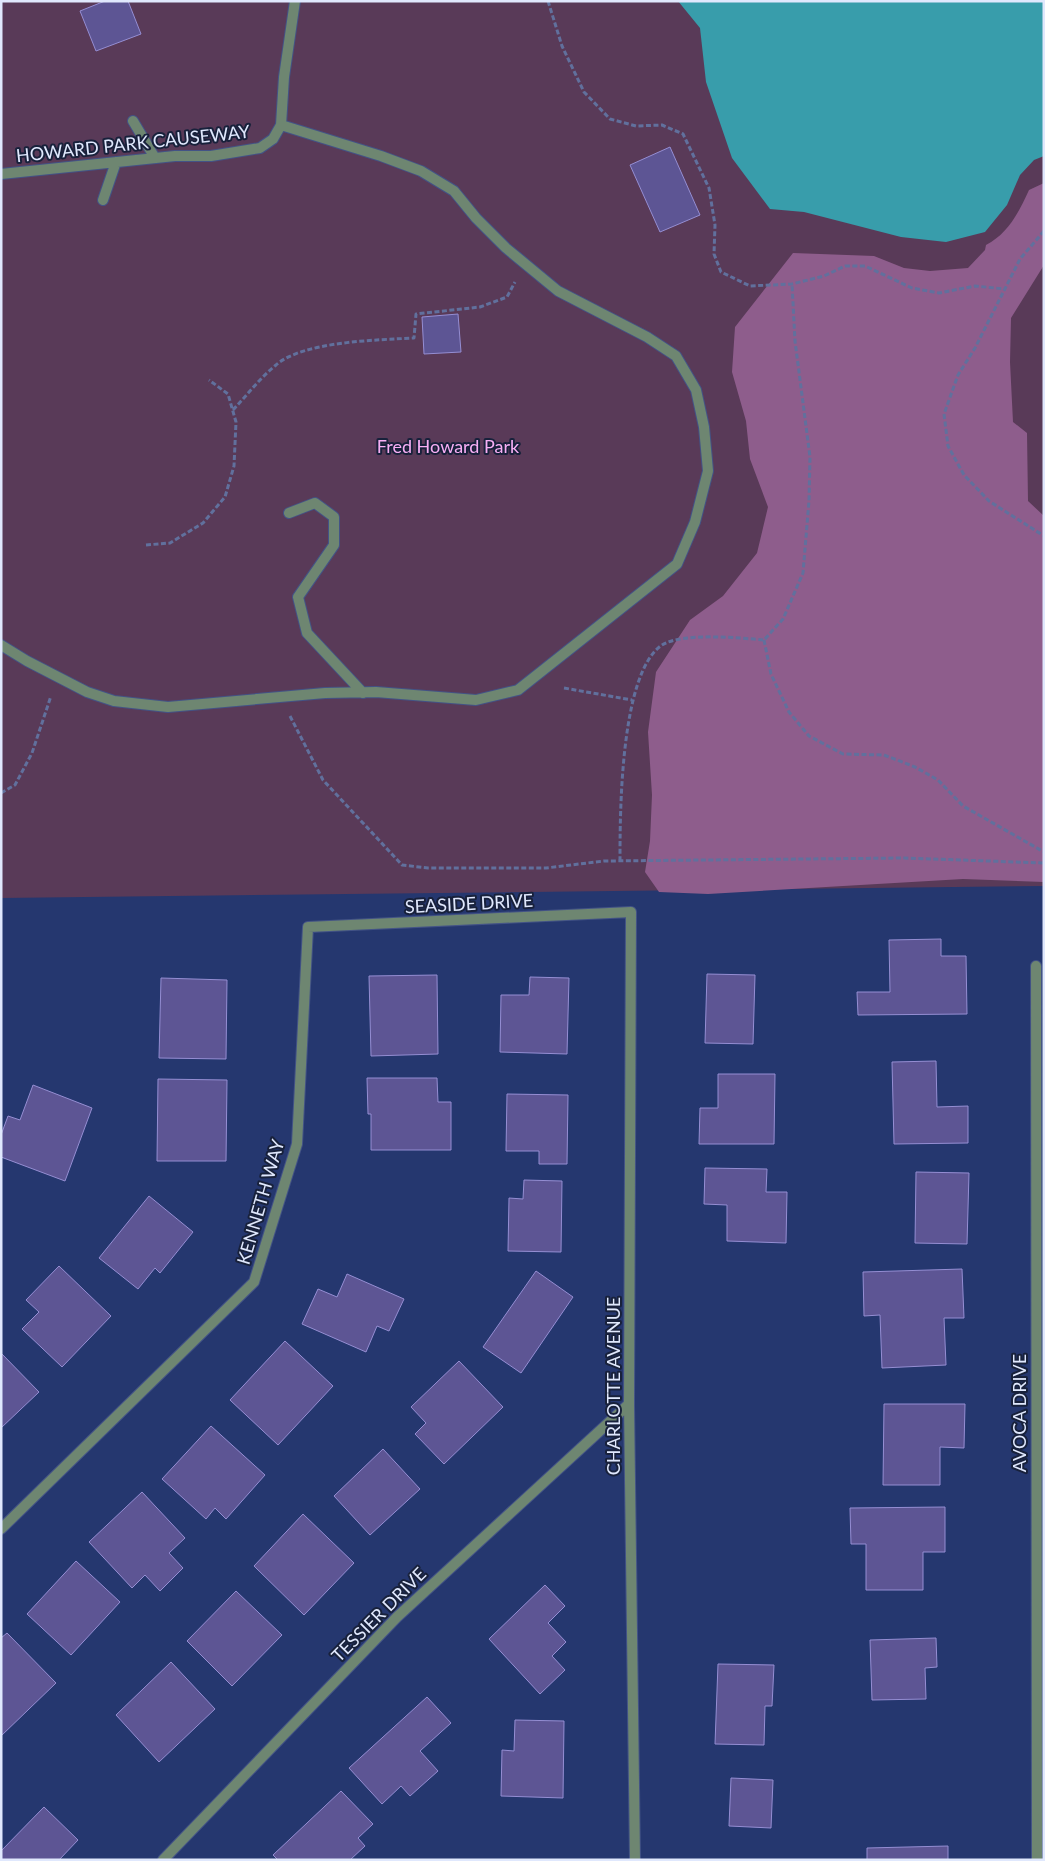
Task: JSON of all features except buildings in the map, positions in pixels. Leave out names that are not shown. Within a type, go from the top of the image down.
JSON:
[{"type":"street","points":[[1,645],[27,661],[87,692],[114,701],[168,707],[363,692],[476,700],[518,690],[677,564],[695,522],[708,471],[704,427],[696,390],[676,356],[647,337],[558,291],[524,263],[476,218],[454,191],[421,171],[381,156],[281,125],[284,77],[295,1]]},
{"type":"street","points":[[133,121],[155,158]]},
{"type":"street","name":"HOWARD PARK CAUSEWAY","points":[[1,174],[155,158],[211,156],[260,148],[273,139],[281,125]]},
{"type":"street","points":[[103,200],[116,162]]},
{"type":"street","points":[[289,513],[315,503],[334,517],[334,544],[298,597],[307,634],[363,692]]},
{"type":"street","name":"SEASIDE DRIVE","points":[[308,927],[631,912]]},
{"type":"street","name":"CHARLOTTE AVENUE","points":[[631,912],[629,1404],[635,1860]]},
{"type":"street","name":"KENNETH WAY","points":[[1,1529],[254,1282],[297,1144],[308,927]]},
{"type":"street","name":"AVOCA DRIVE","points":[[1036,966],[1037,1860]]},
{"type":"street","name":"TESSIER DRIVE","points":[[167,1858],[397,1618],[629,1404]]},
{"type":"path","points":[[548,1],[562,46],[584,92],[610,119],[636,126],[662,125],[683,134],[709,188],[715,225],[714,254],[721,272],[750,286],[792,284],[824,276],[845,266],[865,266],[912,288],[939,292],[975,286],[1005,289]]},
{"type":"path","points":[[1044,231],[1020,259],[975,348],[958,375],[944,414],[948,446],[964,475],[989,501],[1044,536]]},
{"type":"path","points":[[233,410],[277,364],[308,350],[365,340],[414,338],[416,314],[480,308],[507,297],[524,263]]},
{"type":"path","points":[[764,640],[783,618],[803,573],[809,501],[810,457],[795,341],[792,284]]},
{"type":"path","points":[[146,544],[170,543],[203,523],[225,498],[234,466],[236,422],[228,394],[209,380]]},
{"type":"path","points":[[620,861],[620,800],[632,700],[647,664],[662,645],[693,637],[764,640]]},
{"type":"path","points":[[764,640],[771,674],[790,712],[809,736],[842,754],[884,755],[915,767],[938,780],[963,806],[1044,852]]},
{"type":"path","points":[[1,793],[15,784],[32,753],[59,677]]},
{"type":"path","points":[[564,688],[632,700]]},
{"type":"path","points":[[282,697],[296,730],[323,780],[402,865],[428,868],[546,868],[620,861],[904,858],[1044,863]]},
{"type":"green space","name":"Fred Howard Park","points":[[1,1],[1044,1],[1044,886],[1,898]]},
{"type":"shaded area","points":[[678,1],[1044,1],[1044,156],[1034,160],[1020,175],[1007,205],[985,232],[946,242],[901,237],[804,212],[770,209],[732,158],[706,82],[700,28]]},
{"type":"shaded area","points":[[1044,183],[1044,265],[1011,318],[1010,362],[1013,422],[1027,433],[1028,501],[1044,516],[1044,882],[963,879],[708,894],[659,892],[645,872],[650,841],[652,795],[648,732],[656,672],[690,620],[723,596],[757,553],[768,507],[750,459],[746,421],[732,372],[735,327],[793,253],[874,256],[904,268],[930,271],[968,268],[985,250],[986,245],[1007,229],[1029,190]]}]
